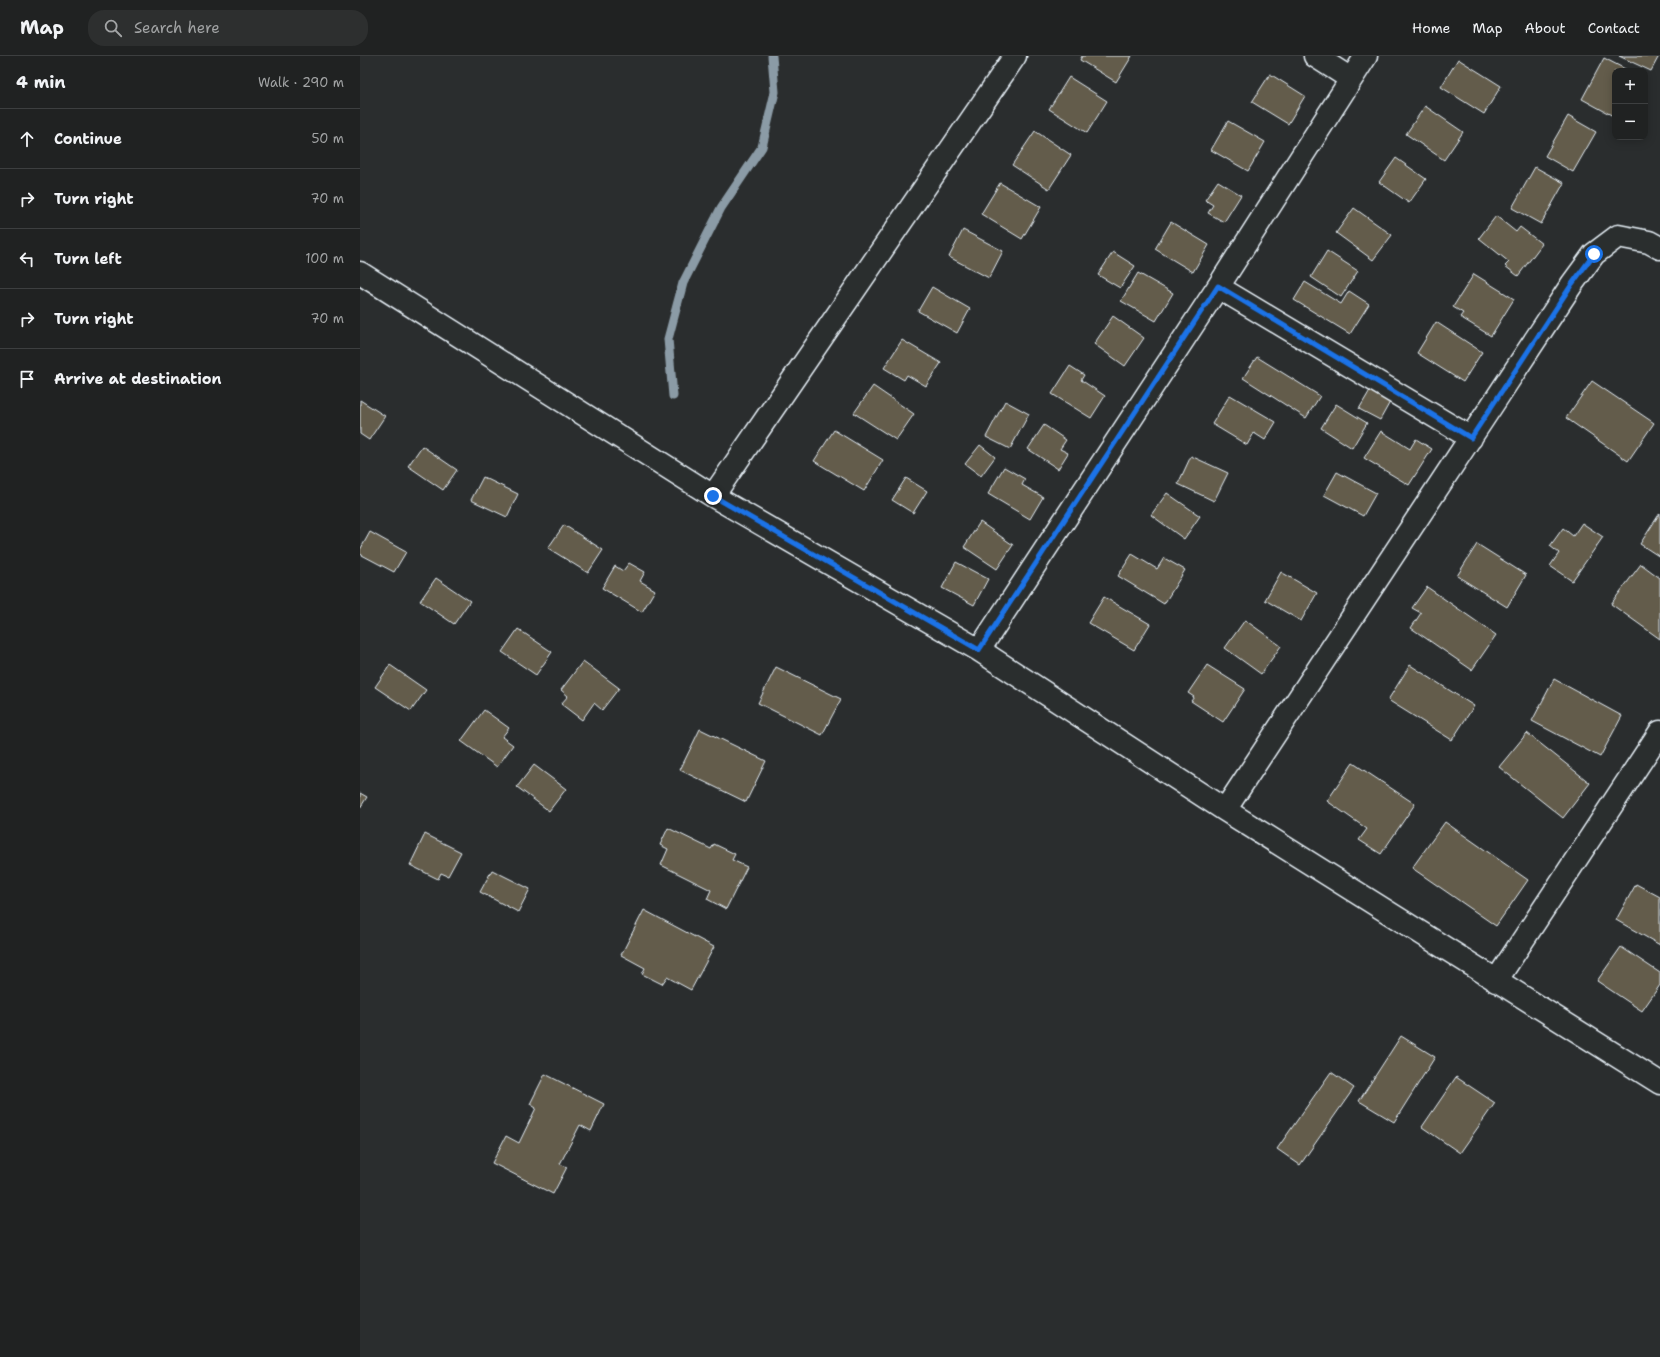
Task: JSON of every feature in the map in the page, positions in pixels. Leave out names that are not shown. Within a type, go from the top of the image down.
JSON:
[{"type":"street","points":[[713,496],[1015,56]]},
{"type":"street","points":[[1315,56],[1351,79]]},
{"type":"street","points":[[979,650],[1218,286],[1366,56]]},
{"type":"street","points":[[1225,810],[1572,284],[1594,254],[1618,236],[1648,242],[1660,248]]},
{"type":"street","points":[[360,273],[713,496],[979,650],[1225,810],[1660,1083]]},
{"type":"street","points":[[1218,286],[1471,438]]},
{"type":"street","points":[[1496,980],[1660,732]]},
{"type":"building","points":[[1082,56],[1132,56],[1116,82],[1080,60]]},
{"type":"building","points":[[1619,56],[1659,56],[1651,71],[1648,68],[1645,68]]},
{"type":"building","points":[[1604,58],[1623,68],[1612,68],[1612,115],[1582,99]]},
{"type":"building","points":[[1458,59],[1501,86],[1484,114],[1441,87]]},
{"type":"building","points":[[1270,74],[1305,96],[1288,124],[1252,102]]},
{"type":"building","points":[[1069,77],[1107,101],[1087,133],[1049,109]]},
{"type":"building","points":[[1425,106],[1463,132],[1444,160],[1406,134]]},
{"type":"building","points":[[1568,116],[1596,132],[1573,172],[1545,156]]},
{"type":"building","points":[[1228,121],[1265,142],[1248,171],[1211,150]]},
{"type":"building","points":[[1035,131],[1071,155],[1049,189],[1012,165]]},
{"type":"building","points":[[1396,158],[1426,179],[1409,203],[1379,182]]},
{"type":"building","points":[[1535,167],[1564,183],[1541,224],[1512,208]]},
{"type":"building","points":[[1218,181],[1241,195],[1224,222],[1208,213],[1213,205],[1205,200]]},
{"type":"building","points":[[1000,183],[1041,207],[1022,239],[981,214]]},
{"type":"building","points":[[1354,208],[1392,235],[1373,260],[1336,233]]},
{"type":"building","points":[[1496,216],[1516,232],[1520,227],[1542,244],[1518,276],[1505,266],[1509,262],[1479,238]]},
{"type":"building","points":[[1171,222],[1209,245],[1193,272],[1155,249]]},
{"type":"building","points":[[963,230],[1003,251],[989,278],[949,257]]},
{"type":"building","points":[[1327,251],[1358,271],[1341,297],[1311,277]]},
{"type":"building","points":[[1113,252],[1135,266],[1120,288],[1098,275]]},
{"type":"building","points":[[1138,273],[1173,293],[1156,321],[1121,301]]},
{"type":"building","points":[[1474,274],[1514,299],[1491,336],[1460,317],[1463,313],[1453,307]]},
{"type":"building","points":[[1305,282],[1341,304],[1349,291],[1369,304],[1350,334],[1294,300]]},
{"type":"building","points":[[932,287],[970,309],[957,333],[918,311]]},
{"type":"building","points":[[1113,316],[1144,338],[1125,366],[1094,344]]},
{"type":"building","points":[[1436,322],[1482,352],[1463,382],[1417,353]]},
{"type":"building","points":[[902,340],[941,363],[926,386],[907,375],[904,380],[884,368]]},
{"type":"building","points":[[1257,357],[1320,396],[1306,418],[1243,378]]},
{"type":"building","points":[[1070,366],[1084,375],[1081,380],[1105,396],[1091,418],[1052,394]]},
{"type":"building","points":[[1592,381],[1654,423],[1628,461],[1566,418]]},
{"type":"building","points":[[1375,382],[1395,393],[1380,420],[1359,409]]},
{"type":"building","points":[[873,386],[914,414],[896,440],[854,413]]},
{"type":"building","points":[[1230,395],[1276,422],[1265,440],[1254,433],[1247,445],[1212,424]]},
{"type":"building","points":[[360,400],[385,416],[369,440],[360,434]]},
{"type":"building","points":[[1005,401],[1029,414],[1010,449],[986,437]]},
{"type":"building","points":[[1336,404],[1367,423],[1352,448],[1321,428]]},
{"type":"building","points":[[1044,425],[1066,440],[1060,449],[1068,453],[1058,469],[1028,449]]},
{"type":"building","points":[[834,430],[883,460],[864,491],[814,461]]},
{"type":"building","points":[[1381,431],[1410,449],[1416,439],[1432,449],[1409,485],[1364,458]]},
{"type":"building","points":[[980,445],[995,457],[981,476],[965,464]]},
{"type":"building","points":[[422,446],[457,470],[443,490],[408,466]]},
{"type":"building","points":[[1191,456],[1228,473],[1214,501],[1178,484]]},
{"type":"building","points":[[1004,467],[1025,479],[1022,485],[1043,497],[1030,519],[988,494]]},
{"type":"building","points":[[1337,472],[1376,493],[1363,516],[1324,495]]},
{"type":"building","points":[[483,477],[518,494],[507,517],[471,500]]},
{"type":"building","points":[[906,478],[927,491],[913,513],[892,500]]},
{"type":"building","points":[[1167,493],[1200,516],[1184,539],[1151,515]]},
{"type":"building","points":[[1660,513],[1660,557],[1640,544]]},
{"type":"building","points":[[980,522],[1013,545],[997,569],[964,547]]},
{"type":"building","points":[[1582,523],[1603,537],[1572,581],[1550,566],[1559,553],[1550,546],[1563,528],[1573,536]]},
{"type":"building","points":[[564,525],[603,550],[588,573],[548,548]]},
{"type":"building","points":[[370,532],[406,552],[394,572],[360,554],[360,550]]},
{"type":"building","points":[[1477,544],[1526,575],[1507,607],[1457,576]]},
{"type":"building","points":[[1132,554],[1157,569],[1164,558],[1185,570],[1164,604],[1118,576]]},
{"type":"building","points":[[956,562],[988,579],[974,605],[942,588]]},
{"type":"building","points":[[629,563],[645,572],[640,581],[655,590],[642,612],[602,588],[615,566],[623,571]]},
{"type":"building","points":[[1641,564],[1660,578],[1660,639],[1611,604]]},
{"type":"building","points":[[1281,572],[1317,593],[1301,621],[1265,600]]},
{"type":"building","points":[[436,578],[470,601],[454,624],[420,601]]},
{"type":"building","points":[[1427,587],[1496,635],[1472,670],[1411,628],[1421,613],[1412,608]]},
{"type":"building","points":[[1104,597],[1150,624],[1134,650],[1088,623]]},
{"type":"building","points":[[1245,620],[1281,646],[1261,674],[1225,648]]},
{"type":"building","points":[[518,629],[552,652],[536,675],[502,652]]},
{"type":"building","points":[[583,661],[619,688],[602,710],[594,703],[582,720],[561,704],[568,696],[561,690]]},
{"type":"building","points":[[390,665],[426,690],[411,711],[375,687]]},
{"type":"building","points":[[1207,665],[1245,689],[1223,722],[1191,701],[1194,697],[1188,693]]},
{"type":"building","points":[[1410,665],[1474,706],[1452,740],[1388,700]]},
{"type":"building","points":[[776,667],[841,699],[822,735],[758,703]]},
{"type":"building","points":[[1554,679],[1622,716],[1600,757],[1532,721]]},
{"type":"building","points":[[484,710],[509,728],[502,737],[513,745],[497,767],[461,741]]},
{"type":"building","points":[[700,729],[766,761],[746,802],[680,770]]},
{"type":"building","points":[[1527,733],[1590,783],[1563,818],[1499,767]]},
{"type":"building","points":[[1353,763],[1415,804],[1381,854],[1359,840],[1367,829],[1327,801]]},
{"type":"building","points":[[534,765],[566,789],[549,811],[517,787]]},
{"type":"building","points":[[360,793],[367,797],[360,808]]},
{"type":"building","points":[[1445,822],[1528,880],[1496,926],[1412,868]]},
{"type":"building","points":[[668,828],[711,849],[714,844],[735,854],[732,860],[747,867],[726,909],[707,899],[711,890],[661,865],[668,849],[660,845]]},
{"type":"building","points":[[425,834],[461,852],[448,876],[441,873],[438,879],[410,865]]},
{"type":"building","points":[[492,870],[530,889],[518,912],[480,892]]},
{"type":"building","points":[[1636,884],[1660,897],[1660,945],[1616,920]]},
{"type":"building","points":[[644,910],[714,947],[691,990],[667,977],[662,984],[642,974],[645,968],[621,955]]},
{"type":"building","points":[[1621,947],[1660,973],[1660,985],[1642,1011],[1597,981]]},
{"type":"building","points":[[1401,1036],[1435,1057],[1394,1122],[1359,1101]]},
{"type":"building","points":[[1331,1072],[1354,1088],[1300,1165],[1277,1149]]},
{"type":"building","points":[[545,1074],[604,1104],[591,1131],[580,1125],[560,1164],[567,1167],[553,1194],[492,1163],[506,1136],[519,1143],[536,1108],[530,1104]]},
{"type":"building","points":[[1456,1077],[1495,1103],[1460,1153],[1422,1127]]},
{"type":"waterway","points":[[673,396],[668,339],[683,283],[721,208],[762,147],[775,92],[772,56]]},
{"type":"route","points":[[713,496],[979,650],[1218,286],[1471,438],[1572,284],[1594,254]]}]
